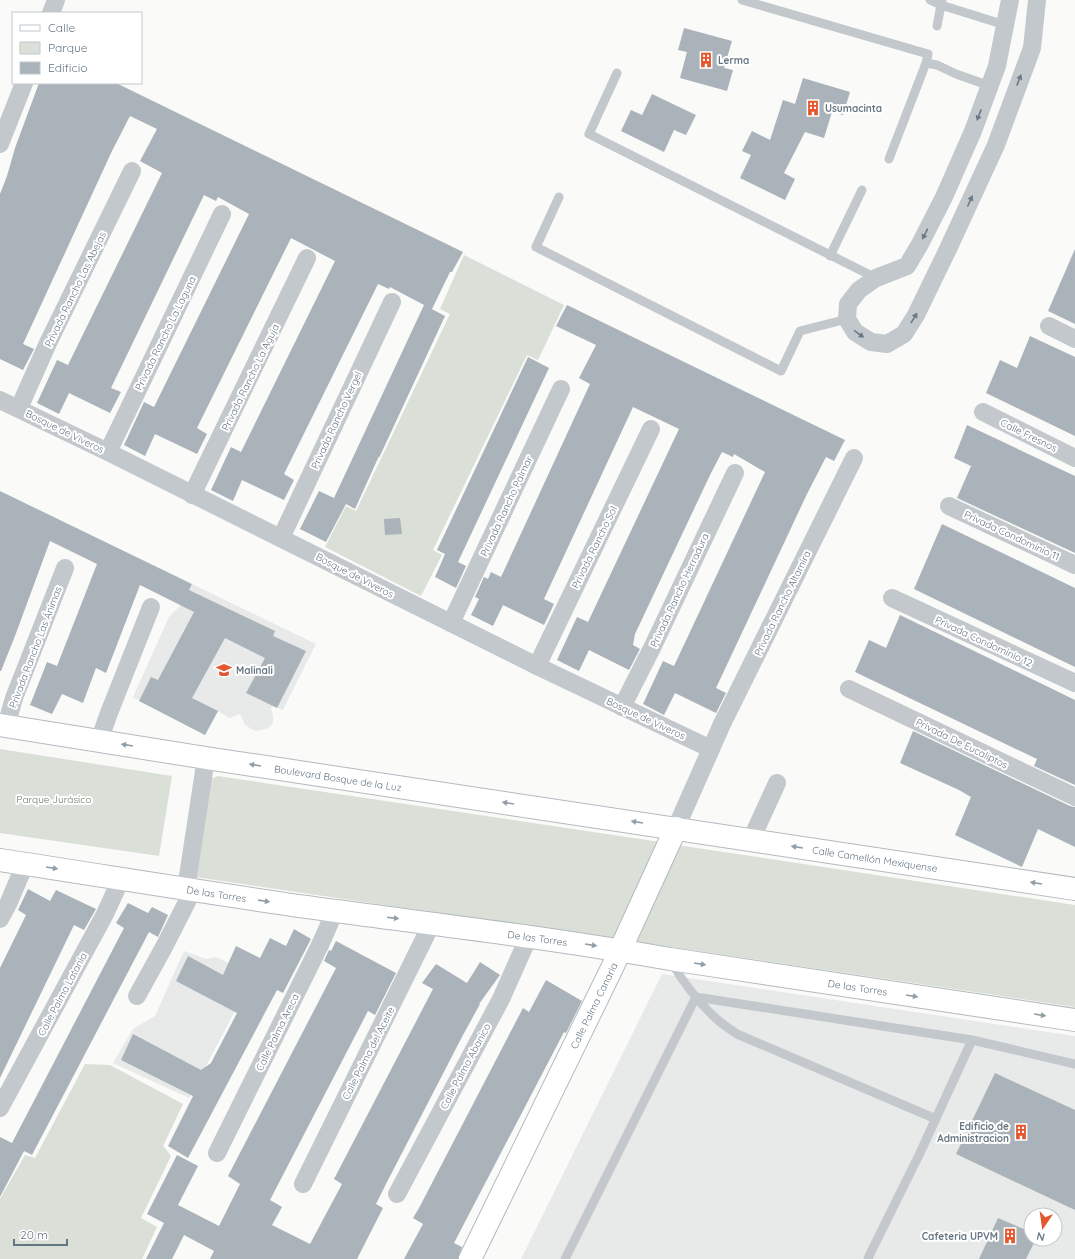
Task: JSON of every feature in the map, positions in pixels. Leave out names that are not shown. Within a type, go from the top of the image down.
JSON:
[{"type":"main road","name":"Boulevard Bosque de la Luz","points":[[3,725],[206,758],[676,828]]},
{"type":"main road","name":"Calle Camellón Mexiquense","points":[[676,828],[1075,889]]},
{"type":"main road","name":"Calle Palma Canaria","points":[[470,1259],[620,950],[676,828]]},
{"type":"main road","name":"De las Torres","points":[[0,860],[189,890],[528,936],[1075,1020]]},
{"type":"street","points":[[1010,0],[997,66],[990,86],[973,131],[944,197],[920,244],[907,266],[876,278],[860,290],[848,304],[847,319],[855,332],[871,342],[887,344],[904,334],[916,315],[996,145],[1032,48],[1037,0]]},
{"type":"street","points":[[0,144],[24,84]]},
{"type":"street","name":"Privada Rancho Las Abejas","points":[[19,408],[48,344],[132,171]]},
{"type":"street","name":"Privada Rancho La Laguna","points":[[108,452],[222,214]]},
{"type":"street","name":"Privada Rancho La Aguja","points":[[192,495],[307,258]]},
{"type":"street","name":"Privada Rancho Vergel","points":[[281,538],[392,302]]},
{"type":"street","points":[[1049,326],[1075,339]]},
{"type":"street","name":"Privada Rancho Palmar","points":[[451,623],[562,388]]},
{"type":"street","name":"Bosque de Viveros","points":[[0,400],[108,452],[536,666],[711,749]]},
{"type":"street","name":"Calle Fresnos","points":[[983,412],[1075,458]]},
{"type":"street","name":"Privada Rancho Sol","points":[[536,666],[651,429]]},
{"type":"street","name":"Privada Rancho Altamira","points":[[711,749],[854,458]]},
{"type":"street","name":"Privada Rancho Herradura","points":[[622,707],[653,646],[734,473]]},
{"type":"street","name":"Privada Condominio 11","points":[[949,506],[1075,565]]},
{"type":"street","name":"Privada Rancho Las Ánimas","points":[[3,725],[65,568]]},
{"type":"street","name":"Privada Condominio 12","points":[[892,598],[1075,683]]},
{"type":"street","points":[[99,741],[108,712],[151,607]]},
{"type":"street","name":"Privada De Eucaliptos","points":[[849,689],[1075,797]]},
{"type":"street","name":"Calle Palma Canaria","points":[[676,828],[711,749]]},
{"type":"street","points":[[137,996],[164,947],[189,890],[206,758]]},
{"type":"street","points":[[751,840],[777,783]]},
{"type":"street","points":[[0,919],[25,864]]},
{"type":"street","name":"Calle Palma Latania","points":[[0,1108],[105,914],[120,879]]},
{"type":"street","name":"Calle Palma Areca","points":[[217,1153],[322,944],[335,911]]},
{"type":"street","name":"Calle Palma del Aceite","points":[[303,1184],[432,923]]},
{"type":"street","name":"Calle Palma Abanico","points":[[397,1194],[501,999],[528,936]]},
{"type":"lane","points":[[742,0],[928,54],[926,63],[889,159]]},
{"type":"lane","points":[[930,0],[941,2],[1005,25]]},
{"type":"lane","points":[[937,26],[941,2]]},
{"type":"lane","points":[[926,63],[990,86]]},
{"type":"lane","points":[[617,73],[589,134],[876,278]]},
{"type":"lane","points":[[830,256],[862,190]]},
{"type":"lane","points":[[559,197],[536,247],[781,371],[800,331],[847,319]]},
{"type":"lane","points":[[670,959],[680,976],[696,997],[719,1021],[738,1034],[936,1119]]},
{"type":"lane","points":[[696,997],[972,1040],[1075,1064]]},
{"type":"lane","points":[[565,1259],[696,997]]},
{"type":"lane","points":[[868,1259],[920,1153],[972,1040]]},
{"type":"shaded area","name":"Malinali","points":[[192,584],[316,644],[283,710],[272,706],[273,723],[267,729],[255,731],[245,725],[240,714],[229,718],[218,711],[205,735],[133,697],[169,617],[181,605]]},
{"type":"shaded area","points":[[184,951],[206,959],[216,957],[254,975],[189,1098],[113,1063],[133,1029],[155,1016]]},
{"type":"shaded area","points":[[662,974],[1075,1036],[1075,1259],[521,1259]]},
{"type":"green space","points":[[464,255],[564,305],[538,360],[527,355],[433,550],[442,555],[421,596],[325,547],[346,506],[356,511],[450,314],[440,309]]},
{"type":"green space","name":"Parque Jurásico","points":[[0,749],[172,776],[159,856],[0,833]]},
{"type":"green space","points":[[218,776],[660,842],[614,939],[195,877],[210,779]]},
{"type":"green space","points":[[677,845],[1075,905],[1075,1007],[637,942],[633,939]]},
{"type":"green space","points":[[85,1064],[110,1065],[183,1104],[163,1146],[171,1156],[141,1218],[157,1227],[142,1259],[0,1259],[0,1199],[25,1155],[35,1158]]},
{"type":"building","name":"Lerma","points":[[684,28],[732,41],[724,68],[733,70],[727,91],[680,78],[687,52],[678,50]]},
{"type":"building","points":[[803,78],[850,92],[843,115],[832,112],[824,138],[805,132],[784,173],[795,179],[785,200],[740,178],[751,155],[742,151],[752,131],[770,140],[783,100],[795,104]]},
{"type":"building","points":[[39,84],[118,84],[463,252],[452,272],[450,272],[432,309],[428,307],[445,316],[355,509],[346,504],[326,542],[300,529],[319,491],[334,498],[424,305],[390,287],[389,289],[378,284],[284,474],[294,480],[284,500],[242,480],[233,501],[211,490],[231,447],[241,452],[335,261],[291,238],[197,428],[207,434],[197,454],[155,434],[145,456],[124,445],[144,402],[154,407],[249,214],[218,197],[216,201],[204,195],[111,388],[121,392],[110,413],[69,393],[59,414],[37,403],[57,360],[68,365],[162,173],[140,161],[157,129],[130,116],[112,151],[23,344],[34,349],[23,370],[0,359],[0,194]]},
{"type":"building","points":[[652,94],[696,115],[686,135],[674,130],[664,152],[621,131],[631,110],[642,115]]},
{"type":"building","points":[[1075,249],[1075,324],[1048,311]]},
{"type":"building","points":[[567,305],[845,440],[834,461],[826,457],[807,494],[716,688],[726,693],[716,713],[675,693],[664,715],[643,704],[663,661],[674,666],[765,472],[734,454],[733,457],[722,452],[711,473],[635,634],[633,645],[640,649],[629,670],[589,650],[579,671],[557,660],[577,617],[588,622],[679,429],[633,407],[544,599],[554,604],[544,625],[503,605],[493,626],[471,615],[479,599],[475,597],[484,577],[488,579],[491,572],[501,577],[590,384],[579,378],[596,345],[556,326]]},
{"type":"building","points":[[1030,336],[1075,357],[1075,436],[986,393],[1000,360],[1017,368]]},
{"type":"building","points":[[528,357],[549,368],[458,562],[466,566],[456,588],[435,577],[445,554],[437,550]]},
{"type":"building","points":[[967,425],[1075,476],[1075,553],[957,498],[971,466],[954,458]]},
{"type":"building","points":[[0,491],[192,584],[189,590],[275,631],[273,636],[306,651],[277,708],[246,693],[265,658],[225,638],[192,698],[218,711],[205,735],[139,701],[151,677],[158,680],[194,612],[140,585],[106,673],[96,668],[83,703],[62,694],[52,714],[30,705],[47,662],[57,666],[97,564],[50,541],[15,636],[0,671]]},
{"type":"building","points":[[400,518],[402,534],[385,535],[384,519]]},
{"type":"building","points":[[942,524],[1075,588],[1075,667],[914,589]]},
{"type":"building","points":[[900,615],[1075,700],[1075,785],[1034,766],[1037,759],[855,672],[869,640],[886,648]]},
{"type":"building","points":[[913,731],[1070,806],[1075,807],[1075,847],[1038,829],[1022,867],[955,835],[971,797],[900,763]]},
{"type":"building","points":[[28,889],[50,901],[56,890],[96,909],[84,930],[74,925],[0,1078],[0,968],[26,915],[18,910]]},
{"type":"building","points":[[128,903],[148,913],[152,907],[168,915],[158,937],[149,932],[32,1155],[24,1151],[0,1197],[0,1137],[12,1143],[124,928],[116,923]]},
{"type":"building","points":[[294,929],[311,939],[283,993],[277,990],[188,1158],[168,1146],[193,1096],[121,1060],[133,1034],[201,1070],[211,1063],[237,1013],[176,981],[188,956],[223,975],[236,946],[260,958],[270,938],[286,946]]},
{"type":"building","points":[[336,941],[396,973],[375,1015],[368,1011],[270,1200],[282,1207],[272,1225],[310,1244],[342,1184],[334,1179],[433,989],[422,983],[436,964],[467,983],[480,962],[500,975],[479,1004],[387,1182],[376,1204],[383,1208],[357,1259],[210,1259],[214,1251],[184,1235],[172,1259],[146,1259],[164,1223],[147,1214],[177,1155],[198,1166],[178,1205],[219,1226],[240,1184],[228,1176],[336,968],[324,961],[329,950],[331,951]]},
{"type":"building","points":[[546,980],[582,1001],[566,1033],[564,1032],[454,1243],[462,1247],[458,1259],[404,1259],[423,1224],[413,1218],[523,1008],[529,1012]]},
{"type":"building","name":"Edificio de Administracion","points":[[995,1073],[1075,1110],[1075,1210],[956,1154]]},
{"type":"building","name":"Cafeteria UPVM","points":[[998,1218],[1023,1229],[1023,1247],[1032,1247],[1026,1259],[979,1259]]},
{"type":"place","name":"Lerma","points":[[706,60]]},
{"type":"place","name":"Usumacinta","points":[[813,108]]},
{"type":"place","name":"Malinali","points":[[224,670]]},
{"type":"place","name":"Edificio de Administracion","points":[[1021,1132]]},
{"type":"place","name":"Cafeteria UPVM","points":[[1010,1236]]}]
